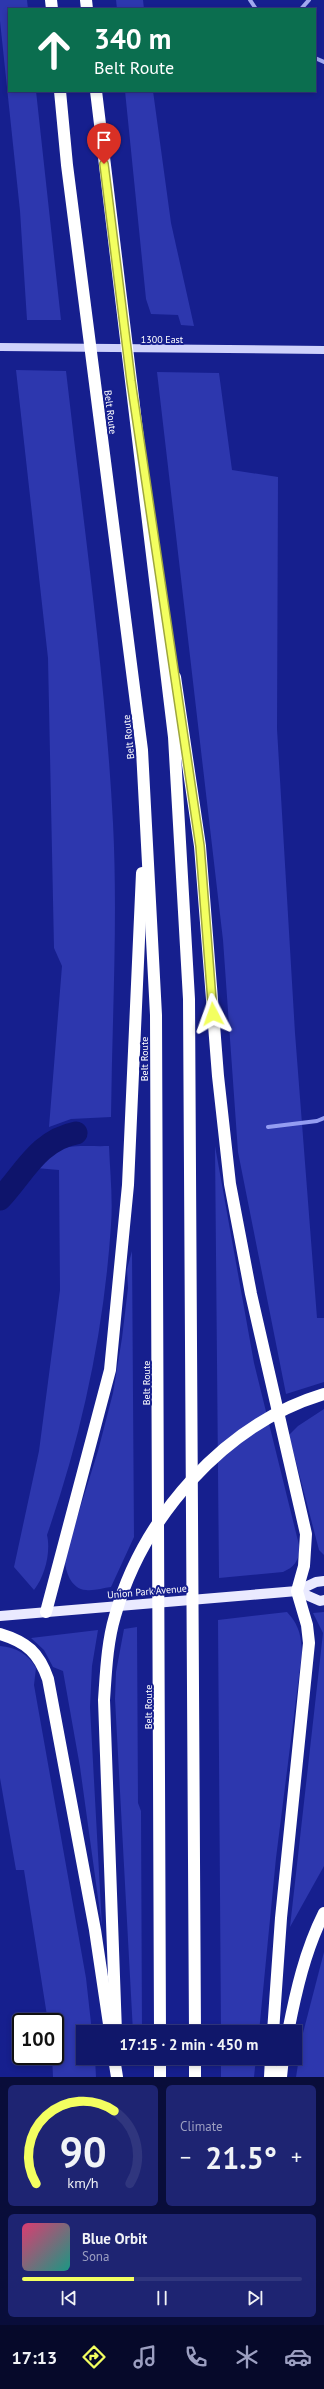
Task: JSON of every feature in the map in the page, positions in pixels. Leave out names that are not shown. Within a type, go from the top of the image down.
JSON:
[{"type":"highway","name":"Belt Route","points":[[60,92],[67,165],[142,750],[145,800],[156,1015],[160,2025]]},
{"type":"highway","points":[[96,92],[174,737],[189,998],[195,2025]]},
{"type":"highway","points":[[131,381],[200,846],[218,1076],[230,1184],[251,1294],[306,1534],[304,1566],[297,1590],[307,1625],[309,1643],[281,1918],[273,2025]]},
{"type":"highway","points":[[46,1612],[110,1370],[128,1185],[145,800]]},
{"type":"highway","points":[[116,2025],[104,1700],[107,1656],[115,1616],[130,1573],[147,1543],[183,1492],[213,1459],[234,1440],[286,1408],[323,1395]]},
{"type":"highway","points":[[0,1634],[28,1646],[37,1654],[48,1679],[95,1930],[109,2025]]},
{"type":"highway","points":[[289,2025],[295,1995],[312,1936],[324,1913]]},
{"type":"highway","points":[[115,2065],[118,2077]]},
{"type":"highway","points":[[118,2065],[118,2077]]},
{"type":"highway","points":[[160,2065],[160,2077]]},
{"type":"highway","points":[[195,2065],[195,2077]]},
{"type":"highway","points":[[270,2077],[271,2065]]},
{"type":"highway","points":[[281,2077],[282,2065]]},
{"type":"main road","name":"1300 East","points":[[0,347],[324,350]]},
{"type":"main road","name":"Union Park Avenue","points":[[0,1616],[297,1590],[316,1582],[324,1581]]},
{"type":"main road","points":[[297,1590],[320,1601],[324,1600]]},
{"type":"street","points":[[301,8],[309,0]]},
{"type":"shaded area","points":[[0,0],[27,0],[28,8],[8,8],[8,92],[36,92],[61,320],[27,320],[20,211],[0,21]]},
{"type":"shaded area","points":[[116,0],[143,0],[144,8],[117,8]]},
{"type":"shaded area","points":[[125,92],[153,92],[171,223],[194,326],[181,325],[178,315],[151,314],[146,299]]},
{"type":"shaded area","points":[[16,370],[66,371],[105,710],[113,823],[115,933],[111,1117],[71,1119],[49,1127],[62,966],[54,948],[48,658]]},
{"type":"shaded area","points":[[157,372],[219,373],[232,470],[278,477],[277,729],[295,1033],[317,1318],[324,1318],[324,1382],[286,1394],[238,1152],[223,940]]},
{"type":"shaded area","points":[[78,1146],[109,1146],[112,1215],[108,1265],[97,1343],[90,1382],[71,1459],[47,1535],[48,1556],[46,1564],[41,1578],[34,1590],[14,1567],[39,1451],[60,1290],[59,1170],[36,1168],[43,1159],[59,1149]]},
{"type":"shaded area","points":[[215,1146],[254,1363],[300,1549],[295,1564],[283,1572],[219,1578]]},
{"type":"shaded area","points":[[132,1251],[134,1537],[111,1587],[86,1590],[80,1589],[72,1582],[67,1572],[65,1556],[98,1451],[113,1393],[128,1288],[127,1269]]},
{"type":"shaded area","points":[[324,1409],[324,1555],[319,1550],[289,1435],[298,1426]]},
{"type":"shaded area","points":[[287,1612],[299,1630],[301,1640],[302,1652],[276,1858],[260,2025],[221,2025],[218,1620]]},
{"type":"shaded area","points":[[324,1612],[324,1866],[290,1927],[323,1633],[313,1613]]},
{"type":"shaded area","points":[[137,1627],[138,1803],[141,1811],[142,2025],[133,2025],[115,1699],[116,1672],[124,1629]]},
{"type":"shaded area","points":[[98,1630],[92,1666],[90,1707],[102,1927],[80,1767],[63,1671],[53,1667],[44,1650],[31,1638]]},
{"type":"shaded area","points":[[0,1646],[21,1652],[33,1663],[36,1668],[34,1685],[86,1978],[91,2025],[76,2025],[76,2065],[95,2065],[96,2077],[53,2077],[52,2065],[64,2065],[64,2013],[47,2013],[24,1870],[16,1870],[0,1778]]},
{"type":"shaded area","points":[[324,1952],[324,2077],[296,2077],[298,2065],[302,2065],[303,2033]]},
{"type":"shaded area","points":[[221,2065],[255,2065],[254,2077],[221,2077]]},
{"type":"waterway","points":[[268,1127],[317,1121],[324,1118]]},
{"type":"waterway","points":[[0,1199],[42,1150],[63,1137],[76,1133]]},
{"type":"route","points":[[104,164],[131,381],[200,846],[213,1014]]}]
